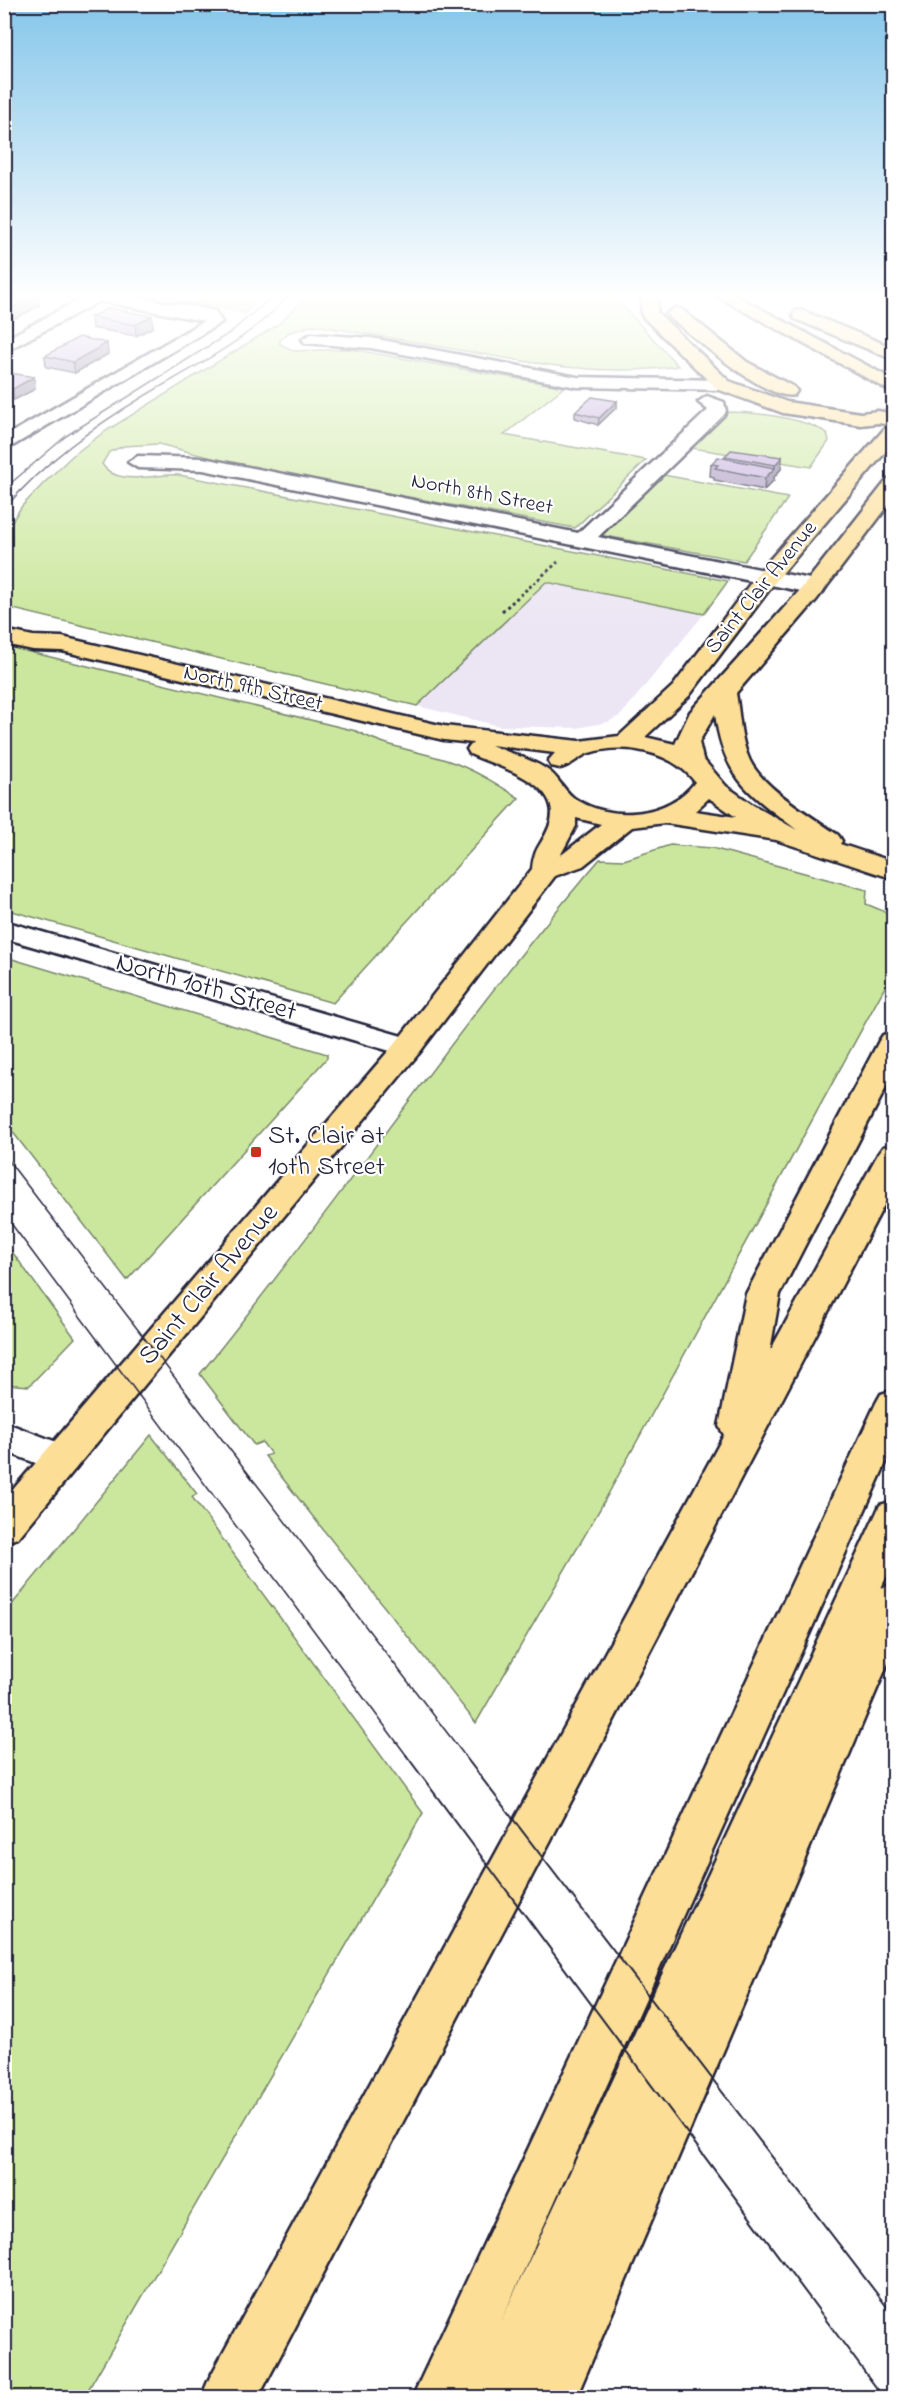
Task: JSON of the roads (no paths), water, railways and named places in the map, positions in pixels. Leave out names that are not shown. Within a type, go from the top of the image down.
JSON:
[{"type":"main road","points":[[778,405],[832,409],[856,405]]},
{"type":"main road","points":[[823,405],[861,420],[888,422]]},
{"type":"main road","points":[[832,409],[850,430],[859,447]]},
{"type":"main road","name":"Saint Clair Avenue","points":[[626,742],[681,690],[767,577],[859,447],[888,422]]},
{"type":"main road","name":"Saint Clair Avenue","points":[[691,761],[687,742],[699,717],[724,692],[815,587],[894,484]]},
{"type":"main road","name":"North 9th Street","points":[[4,621],[48,632],[62,644]]},
{"type":"main road","name":"North 9th Street","points":[[4,637],[33,643],[62,644],[444,733],[492,736],[539,746],[578,748],[626,742],[659,747],[691,761]]},
{"type":"main road","points":[[724,692],[732,742],[739,764],[765,791],[847,855]]},
{"type":"main road","name":"North 9th Street","points":[[444,733],[526,768],[557,793],[591,815],[626,820]]},
{"type":"main road","name":"Saint Clair Avenue","points":[[4,1527],[408,1047],[545,870],[547,852],[563,826],[555,764],[578,748]]},
{"type":"main road","points":[[691,761],[706,783],[724,798],[781,833]]},
{"type":"main road","points":[[663,816],[693,804],[706,783]]},
{"type":"main road","points":[[545,870],[574,860],[610,830],[626,820],[663,816],[715,821],[781,833],[894,871]]},
{"type":"main road","points":[[731,1461],[764,1294],[894,1041]]},
{"type":"main road","points":[[228,2397],[894,1154]]},
{"type":"main road","points":[[439,2397],[894,1403]]},
{"type":"main road","points":[[489,2397],[512,2359],[894,1516]]},
{"type":"main road","points":[[548,2397],[894,1600]]},
{"type":"street","points":[[4,445],[73,405]]},
{"type":"street","points":[[583,540],[717,411],[715,405]]},
{"type":"street","points":[[4,425],[30,430]]},
{"type":"street","name":"North 8th Street","points":[[138,462],[203,464],[815,587]]},
{"type":"street","name":"North 10th Street","points":[[4,929],[408,1047]]},
{"type":"street","points":[[4,1436],[63,1459]]},
{"type":"tram line","points":[[4,489],[66,436],[115,405]]},
{"type":"tram line","points":[[4,509],[19,492],[70,446],[129,405]]},
{"type":"tram line","points":[[4,1155],[465,1756]]},
{"type":"tram line","points":[[4,1214],[407,1756]]},
{"type":"tram line","points":[[406,1755],[884,2398]]},
{"type":"tram line","points":[[464,1755],[894,2316]]},
{"type":"place","name":"St. Clair at 10th Street","points":[[256,1152]]}]
